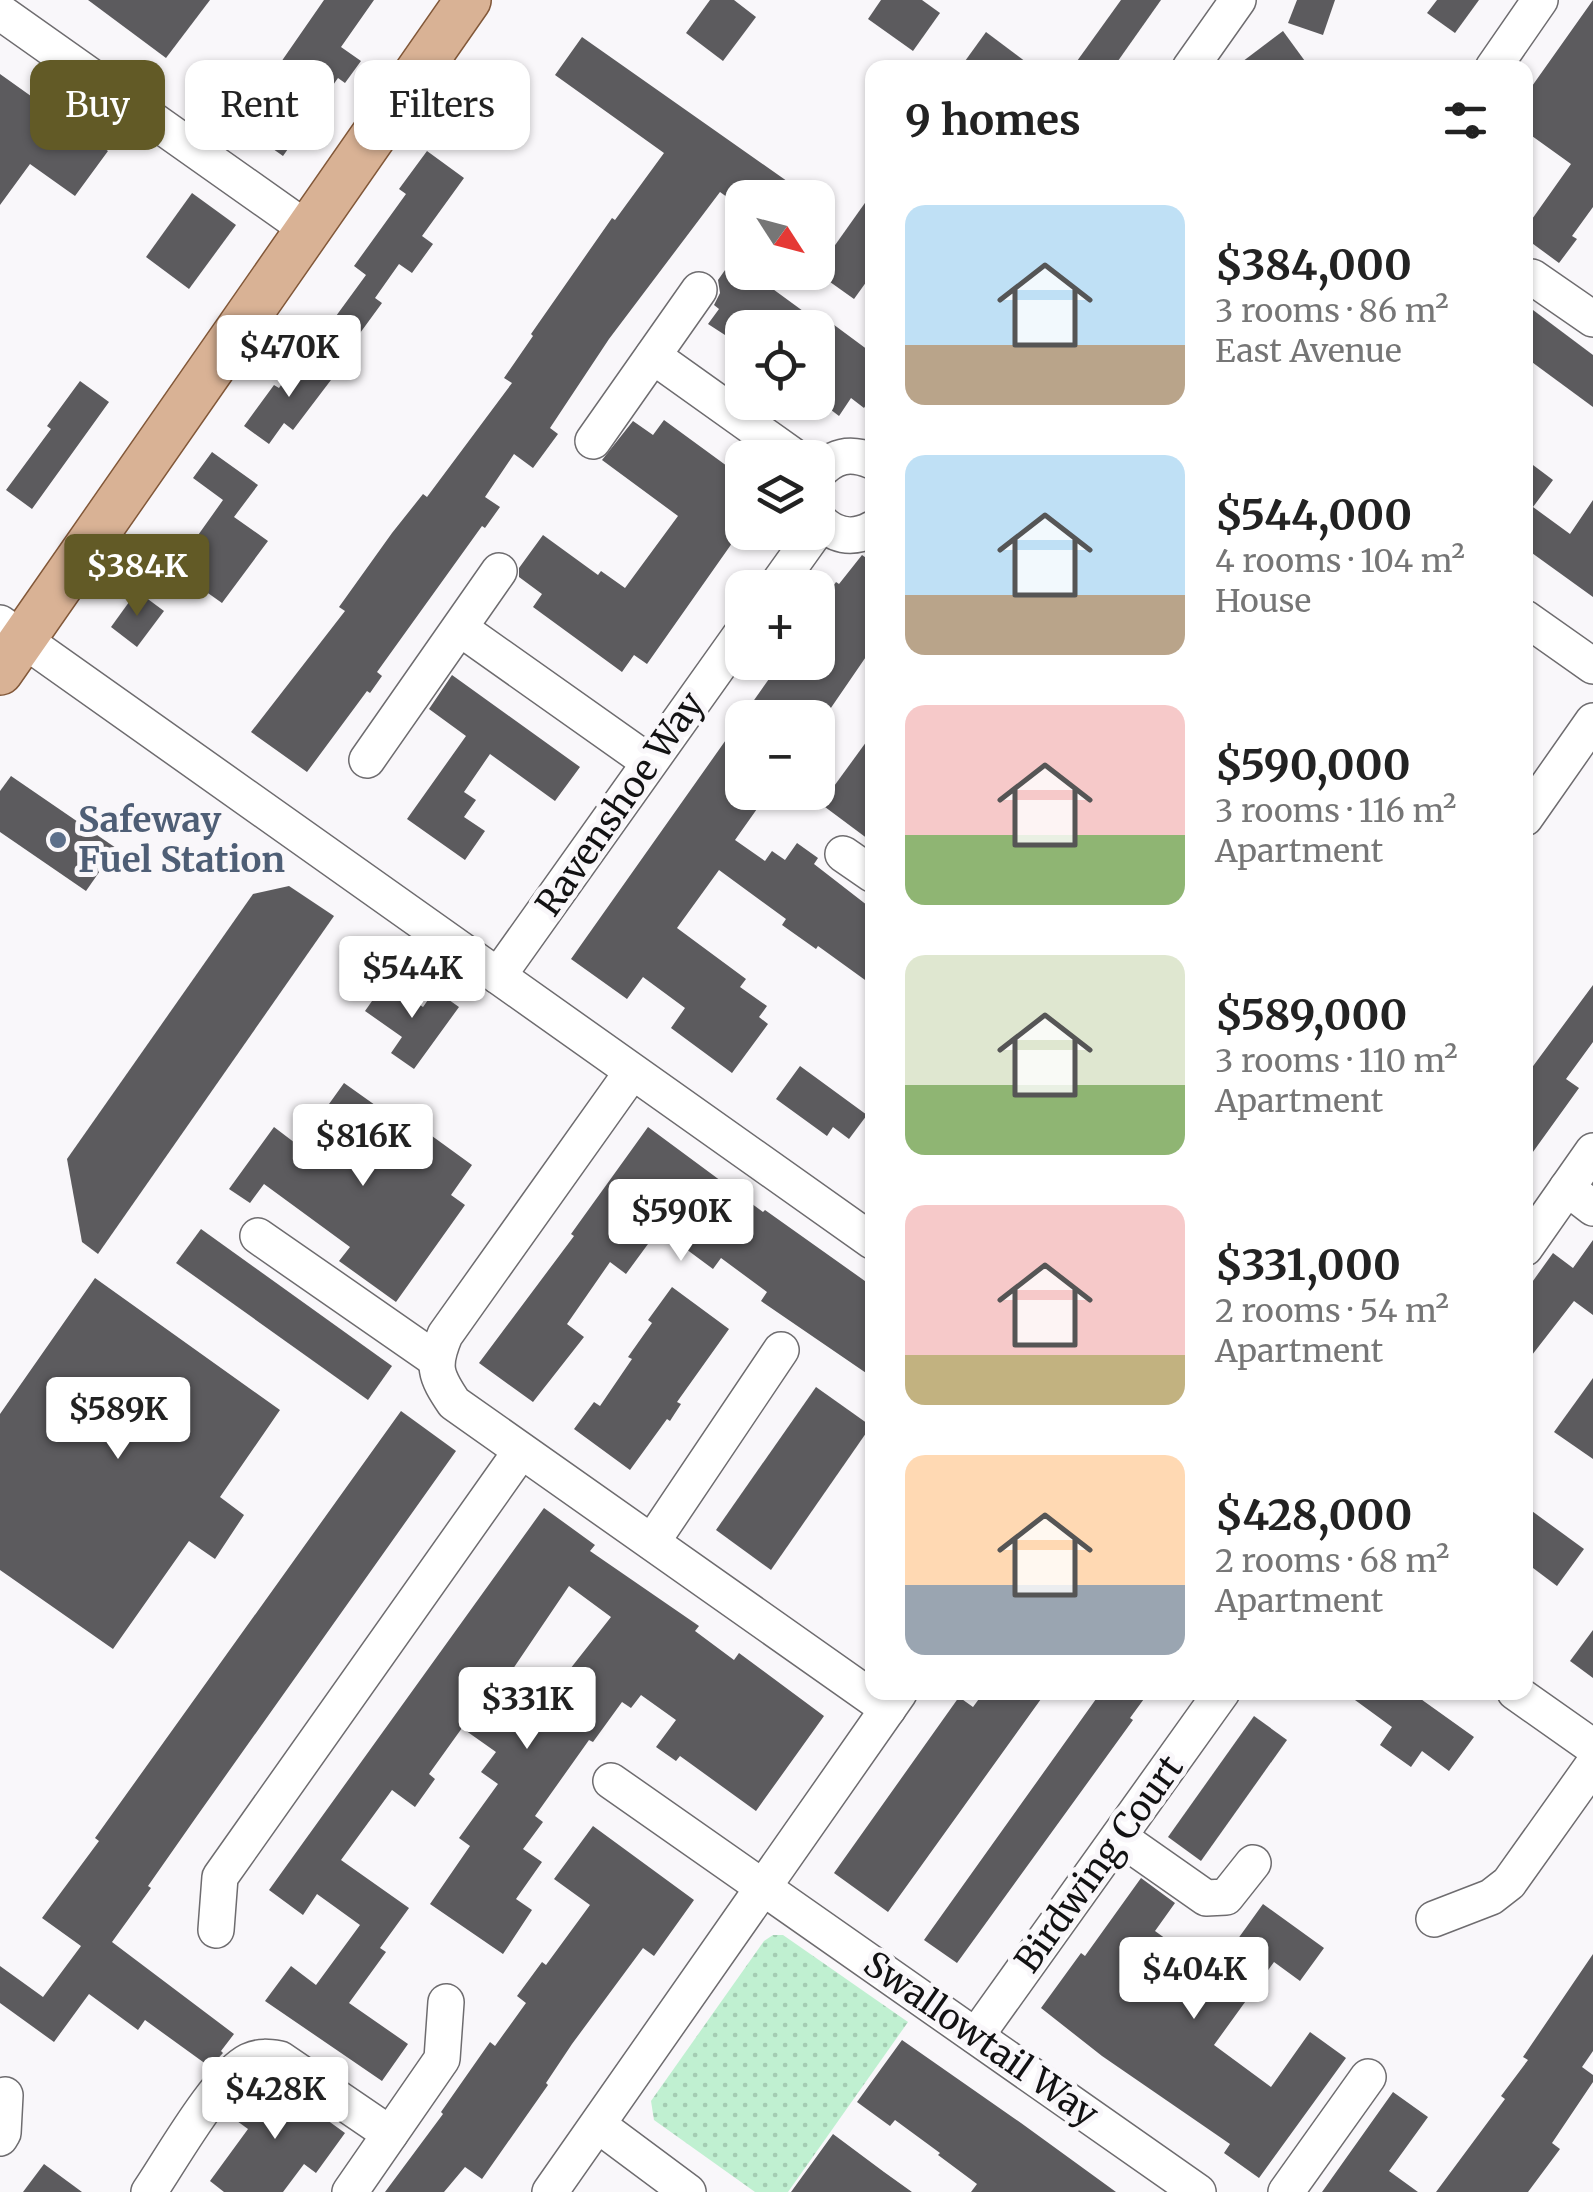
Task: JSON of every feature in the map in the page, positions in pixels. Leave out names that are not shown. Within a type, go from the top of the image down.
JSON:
[{"type":"main road","points":[[8,645],[468,0]]},
{"type":"street","points":[[1196,60],[1238,0]]},
{"type":"street","points":[[1499,60],[1540,0]]},
{"type":"street","points":[[0,12],[307,229]]},
{"type":"street","points":[[1533,278],[1590,310]]},
{"type":"street","points":[[593,441],[699,290]]},
{"type":"street","points":[[654,356],[771,440]]},
{"type":"street","points":[[835,459],[856,455],[865,458]]},
{"type":"street","points":[[835,532],[856,536],[865,532]]},
{"type":"street","points":[[367,760],[499,571]]},
{"type":"street","points":[[1533,624],[1593,666]]},
{"type":"street","points":[[461,630],[649,762]]},
{"type":"street","points":[[8,645],[498,976],[865,1236]]},
{"type":"street","name":"Ravenshoe Way","points":[[498,976],[725,657]]},
{"type":"street","points":[[1533,807],[1593,721]]},
{"type":"street","points":[[843,854],[865,869]]},
{"type":"street","points":[[632,1072],[445,1335],[435,1359],[440,1382],[454,1403],[522,1451],[865,1682]]},
{"type":"street","points":[[1533,1241],[1580,1198],[1593,1150]]},
{"type":"street","points":[[258,1236],[435,1359]]},
{"type":"street","points":[[652,1542],[782,1350]]},
{"type":"street","points":[[216,1930],[220,1877],[522,1451]]},
{"type":"street","name":"Birdwing Court","points":[[976,2036],[1216,1700]]},
{"type":"street","points":[[1526,1700],[1593,1747]]},
{"type":"street","points":[[550,2192],[894,1701]]},
{"type":"street","points":[[1434,1919],[1491,1897],[1509,1883],[1593,1765]]},
{"type":"street","name":"Swallowtail Way","points":[[611,1781],[1198,2192]]},
{"type":"street","points":[[1118,1837],[1206,1898],[1226,1897],[1254,1864]]},
{"type":"street","points":[[350,2192],[442,2059],[446,2002]]},
{"type":"street","points":[[149,2192],[225,2080],[249,2061],[264,2056],[280,2058],[390,2134]]},
{"type":"street","points":[[1286,2192],[1368,2076]]},
{"type":"street","points":[[0,2138],[4,2095]]},
{"type":"street","points":[[598,2126],[688,2192]]},
{"type":"green space","points":[[773,1935],[783,1935],[908,2022],[788,2192],[755,2192],[654,2120],[651,2101],[764,1941]]},
{"type":"building","points":[[88,0],[210,0],[166,58]]},
{"type":"building","points":[[324,0],[374,0],[341,47],[360,60],[354,60],[354,71],[345,83],[338,78],[334,84],[334,60],[282,60]]},
{"type":"building","points":[[710,0],[734,0],[756,17],[723,61],[686,33]]},
{"type":"building","points":[[881,0],[922,0],[940,13],[913,51],[868,19]]},
{"type":"building","points":[[1121,0],[1161,0],[1119,60],[1078,60]]},
{"type":"building","points":[[1297,0],[1335,0],[1323,35],[1288,23]]},
{"type":"building","points":[[1437,0],[1479,0],[1455,33],[1427,13]]},
{"type":"building","points":[[1593,0],[1593,207],[1559,263],[1533,244],[1533,218],[1571,164],[1533,137],[1533,85]]},
{"type":"building","points":[[1283,31],[1304,60],[1245,60]]},
{"type":"building","points":[[986,32],[1023,60],[966,60]]},
{"type":"building","points":[[582,37],[785,180],[725,180],[725,196],[720,192],[609,339],[550,428],[558,434],[533,468],[514,454],[485,497],[500,507],[485,528],[482,526],[377,672],[382,676],[370,693],[367,691],[307,772],[251,732],[345,611],[339,607],[392,533],[423,494],[427,497],[512,383],[504,378],[531,334],[612,218],[615,220],[664,153],[555,75]]},
{"type":"building","points":[[0,74],[30,95],[30,150],[108,151],[75,196],[30,164],[0,205]]},
{"type":"building","points":[[427,151],[464,178],[422,236],[433,244],[412,273],[399,264],[375,298],[382,303],[352,344],[328,327],[366,275],[354,266],[406,194],[399,189]]},
{"type":"building","points":[[192,193],[236,225],[189,289],[146,257]]},
{"type":"building","points":[[865,203],[865,284],[854,299],[835,286],[835,245]]},
{"type":"building","points":[[725,270],[725,290],[774,290],[802,310],[725,310],[725,335],[708,324],[719,309],[714,305],[720,293],[718,280]]},
{"type":"building","points":[[1533,310],[1593,355],[1593,407],[1533,363]]},
{"type":"building","points":[[835,326],[865,348],[865,406],[851,398],[839,416],[835,413]]},
{"type":"building","points":[[303,354],[334,376],[293,430],[284,423],[269,444],[244,426]]},
{"type":"building","points":[[80,381],[109,402],[32,509],[6,490]]},
{"type":"building","points":[[664,420],[725,465],[727,550],[647,664],[634,655],[622,672],[533,607],[542,594],[519,577],[519,568],[543,535],[598,575],[601,571],[625,588],[678,516],[602,460],[633,421],[653,435]]},
{"type":"building","points":[[212,452],[258,485],[234,517],[268,541],[222,603],[174,569],[223,500],[193,478]]},
{"type":"building","points":[[1533,465],[1553,480],[1533,507]]},
{"type":"building","points":[[1593,500],[1593,597],[1533,554],[1533,507],[1570,534]]},
{"type":"building","points":[[862,555],[865,557],[865,658],[835,702],[754,700],[768,680],[835,680],[836,582],[839,584]]},
{"type":"building","points":[[137,591],[164,611],[137,647],[111,627]]},
{"type":"building","points":[[452,675],[580,767],[555,801],[490,754],[464,792],[476,800],[464,817],[485,831],[465,860],[407,819],[466,736],[429,709]]},
{"type":"building","points":[[725,741],[725,810],[756,810],[735,840],[765,861],[772,851],[785,860],[797,843],[818,858],[814,864],[865,904],[865,980],[782,925],[786,919],[719,870],[677,928],[746,979],[740,987],[767,1006],[759,1017],[768,1024],[732,1073],[671,1028],[685,1008],[643,977],[627,999],[571,959]]},
{"type":"building","points":[[865,744],[865,837],[829,810],[835,810],[835,785]]},
{"type":"building","name":"Safeway Fuel Station","points":[[11,776],[116,848],[86,891],[0,832],[0,791]]},
{"type":"building","points":[[289,886],[334,916],[98,1254],[82,1242],[67,1159],[253,894]]},
{"type":"building","points":[[386,981],[423,1007],[435,990],[459,1007],[414,1069],[391,1053],[402,1037],[365,1011]]},
{"type":"building","points":[[1593,985],[1593,1042],[1566,1079],[1579,1088],[1533,1152],[1533,1066]]},
{"type":"building","points":[[800,1066],[865,1114],[865,1118],[849,1139],[833,1127],[827,1136],[776,1099]]},
{"type":"building","points":[[344,1083],[382,1110],[372,1125],[417,1157],[432,1136],[472,1165],[451,1195],[465,1205],[396,1302],[339,1261],[350,1247],[264,1184],[250,1203],[229,1189],[274,1127],[299,1146]]},
{"type":"building","points":[[648,1127],[865,1281],[865,1372],[761,1301],[767,1292],[721,1258],[713,1269],[659,1229],[626,1274],[610,1262],[567,1324],[584,1337],[533,1402],[479,1363],[574,1236],[571,1234]]},
{"type":"building","points":[[201,1229],[392,1366],[368,1400],[176,1263]]},
{"type":"building","points":[[1593,1240],[1593,1315],[1574,1301],[1533,1354],[1533,1281],[1553,1253],[1573,1268]]},
{"type":"building","points":[[95,1278],[280,1410],[220,1497],[244,1515],[215,1559],[189,1541],[113,1649],[0,1570],[0,1414]]},
{"type":"building","points":[[672,1287],[729,1329],[677,1402],[681,1404],[670,1421],[667,1419],[630,1470],[574,1429],[594,1402],[600,1406],[632,1359],[628,1357],[652,1323],[648,1320]]},
{"type":"building","points":[[1593,1378],[1593,1459],[1554,1432]]},
{"type":"building","points":[[816,1387],[865,1422],[865,1435],[771,1570],[716,1530]]},
{"type":"building","points":[[401,1411],[456,1451],[112,1942],[234,2034],[210,2067],[145,2020],[138,2030],[89,1994],[54,2042],[0,2003],[0,1966],[43,1997],[81,1946],[42,1918]]},
{"type":"building","points":[[544,1508],[595,1545],[590,1551],[699,1626],[695,1631],[734,1660],[739,1653],[824,1716],[756,1811],[680,1756],[676,1761],[656,1747],[676,1720],[641,1695],[631,1708],[622,1702],[593,1742],[589,1740],[535,1816],[543,1822],[523,1849],[542,1862],[516,1899],[532,1910],[503,1954],[430,1904],[470,1846],[459,1838],[498,1784],[481,1772],[496,1752],[462,1728],[429,1774],[435,1779],[415,1807],[392,1790],[341,1860],[409,1908],[380,1948],[386,1952],[349,2003],[408,2044],[382,2081],[265,2001],[291,1966],[316,1985],[360,1925],[317,1894],[303,1915],[269,1890]],"holes":[[[569,1586],[611,1617],[537,1711],[502,1685]]]},
{"type":"building","points":[[1533,1512],[1584,1549],[1557,1586],[1533,1568]]},
{"type":"building","points":[[1593,1630],[1593,1678],[1570,1661]]},
{"type":"building","points":[[957,1700],[973,1707],[978,1700],[1040,1700],[888,1912],[834,1873]]},
{"type":"building","points":[[1095,1700],[1143,1700],[1130,1718],[1133,1720],[957,1963],[924,1940]]},
{"type":"building","points":[[1355,1700],[1422,1700],[1474,1737],[1449,1771],[1422,1751],[1411,1767],[1380,1745],[1392,1727]]},
{"type":"building","points":[[1254,1716],[1287,1740],[1201,1861],[1168,1837]]},
{"type":"building","points":[[593,1826],[694,1900],[654,1956],[643,1948],[572,2044],[482,2179],[465,2167],[444,2192],[385,2192],[490,2042],[495,2046],[526,2003],[517,1996],[542,1962],[546,1965],[590,1905],[554,1879]]},
{"type":"building","points":[[1141,1878],[1175,1903],[1155,1931],[1199,1963],[1213,1944],[1227,1954],[1263,1904],[1324,1948],[1300,1981],[1274,1962],[1214,2045],[1271,2087],[1310,2032],[1346,2058],[1259,2178],[1224,2153],[1230,2144],[1102,2056],[1041,2008],[1081,1953],[1085,1956]]},
{"type":"building","points":[[1593,1954],[1593,2051],[1582,2067],[1593,2075],[1593,2082],[1552,2143],[1560,2149],[1528,2192],[1436,2192],[1505,2099],[1501,2096],[1528,2060],[1523,2057]]},
{"type":"building","points":[[902,2040],[1116,2192],[971,2192],[977,2184],[940,2153],[895,2120],[890,2126],[857,2102]]},
{"type":"building","points":[[260,2080],[272,2088],[276,2083],[345,2133],[316,2173],[304,2164],[283,2192],[224,2192],[210,2181],[248,2129],[226,2113]]},
{"type":"building","points":[[1393,2092],[1428,2117],[1389,2171],[1418,2192],[1322,2192]]},
{"type":"building","points":[[833,2134],[884,2172],[912,2192],[791,2192]]},
{"type":"building","points":[[44,2164],[82,2192],[23,2192]]},
{"type":"place","name":"Safeway Fuel Station","points":[[58,840]]}]
